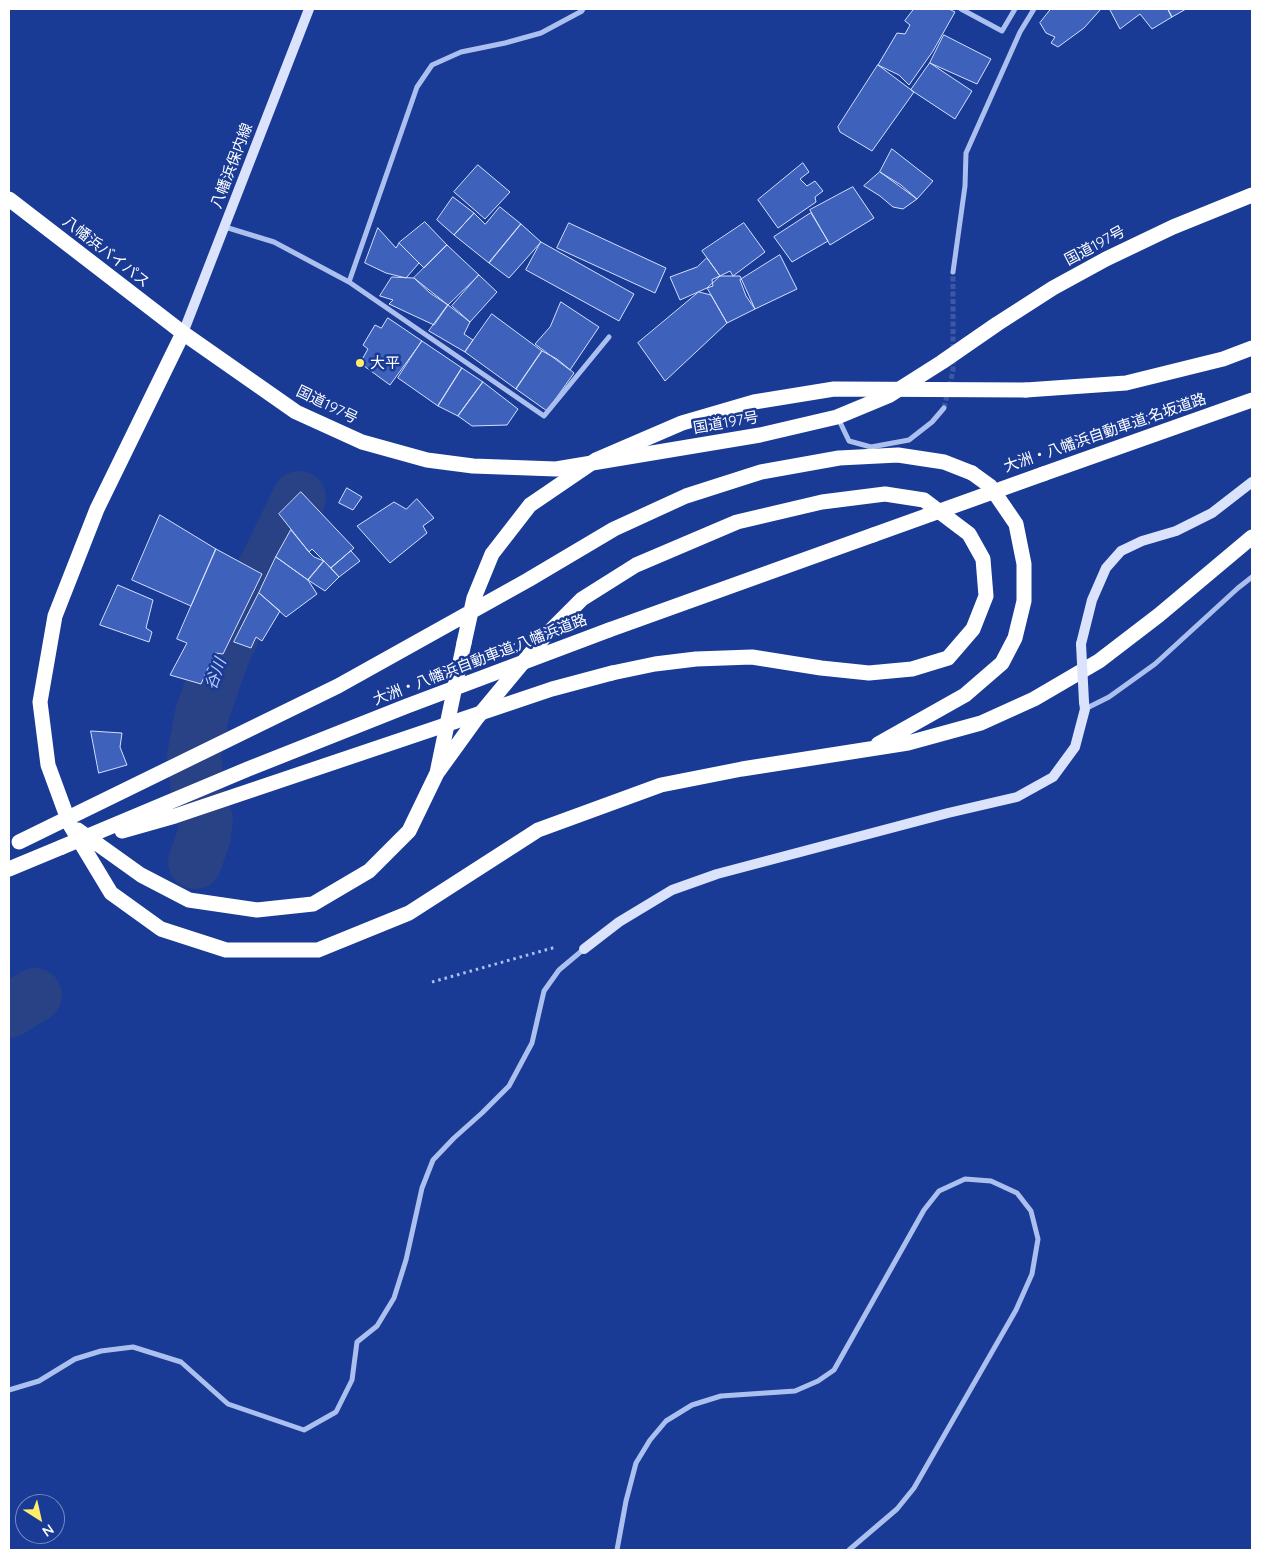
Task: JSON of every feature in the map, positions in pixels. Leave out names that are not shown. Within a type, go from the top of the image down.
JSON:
[{"type":"highway","name":"国道197号","points":[[183,333],[296,412],[362,442],[427,460],[473,466],[556,469],[760,434],[837,417],[890,394],[942,362],[1053,288],[1106,259],[1172,227],[1252,195]]},
{"type":"highway","name":"八幡浜バイパス","points":[[9,198],[183,333]]},
{"type":"highway","points":[[183,333],[97,509],[54,616],[40,702],[48,765],[70,824],[110,893],[161,929],[226,950],[318,950],[409,913],[538,830],[661,785],[742,768],[908,743],[981,723],[1034,699],[1099,661],[1159,615],[1252,537]]},
{"type":"highway","points":[[437,773],[474,598],[492,554],[530,505],[596,460],[682,423],[754,402],[834,389],[1026,390],[1126,383],[1224,359],[1252,348]]},
{"type":"highway","name":"大洲・八幡浜自動車道;名坂道路","points":[[970,500],[1252,400]]},
{"type":"highway","points":[[14,844],[338,686],[528,580],[614,529],[686,496],[761,472],[838,458],[898,455],[944,462],[972,473],[990,486],[1016,524],[1024,564],[1024,601],[1014,638],[1002,663],[965,695],[870,749]]},
{"type":"highway","points":[[62,847],[175,816],[552,689],[612,673],[655,664],[705,658],[752,657],[821,668],[869,673],[912,669],[939,661],[948,658],[972,629],[986,596],[983,559],[969,534],[924,500],[885,494],[822,502],[737,522],[636,564],[582,599],[545,636],[476,719],[437,773],[409,831],[369,871],[313,904],[257,910],[189,900],[141,875],[70,824]]},
{"type":"highway","name":"大洲・八幡浜自動車道;八幡浜道路","points":[[9,869],[398,709],[609,630],[970,500]]},
{"type":"street","name":"八幡浜保内線","points":[[183,333],[309,9]]},
{"type":"street","points":[[349,282],[417,88],[432,65],[460,52],[505,43],[541,33],[583,9]]},
{"type":"street","points":[[961,9],[1002,31],[1015,9]]},
{"type":"street","points":[[953,272],[965,186],[966,153],[1020,32],[1034,9]]},
{"type":"street","points":[[225,227],[274,242],[349,282],[544,416],[609,336]]},
{"type":"street","points":[[837,417],[849,441],[871,447],[909,440],[932,422],[944,408]]},
{"type":"street","points":[[9,1390],[39,1381],[75,1359],[101,1351],[133,1347],[181,1362],[228,1404],[304,1430],[336,1412],[352,1380],[357,1342],[376,1326],[394,1298],[406,1260],[422,1188],[433,1160],[509,1086],[532,1043],[544,990],[559,970],[619,922],[672,890],[717,874],[940,815],[1017,797],[1053,777],[1075,747],[1084,706],[1081,644],[1092,600],[1106,568],[1121,551],[1142,541],[1176,531],[1212,513],[1252,482]]},
{"type":"street","points":[[1084,706],[1109,697],[1155,664],[1252,577]]},
{"type":"street","points":[[617,1550],[626,1501],[636,1463],[650,1440],[666,1421],[692,1404],[721,1396],[795,1391],[818,1381],[834,1370],[929,1204],[940,1191],[965,1179],[991,1180],[1016,1193],[1031,1211],[1038,1239],[1032,1274],[1016,1310],[914,1488],[897,1509],[849,1550]]},
{"type":"path","points":[[432,982],[557,947],[584,949]]},
{"type":"building","points":[[914,9],[949,9],[955,12],[933,51],[909,85],[899,75],[878,65],[897,33],[905,34],[910,25],[905,21]]},
{"type":"building","points":[[1051,9],[1101,9],[1084,28],[1058,47],[1051,43],[1055,37],[1046,33],[1040,23]]},
{"type":"building","points":[[1168,9],[1172,17],[1152,29],[1140,14],[1120,29],[1110,10]]},
{"type":"building","points":[[1168,9],[1186,9],[1172,17]]},
{"type":"building","points":[[944,35],[991,59],[977,84],[930,63]]},
{"type":"building","points":[[930,63],[972,91],[955,119],[911,90]]},
{"type":"building","points":[[878,65],[914,92],[872,151],[840,132],[838,127]]},
{"type":"building","points":[[892,149],[933,181],[917,199],[901,185],[880,172]]},
{"type":"building","points":[[803,163],[809,172],[800,179],[807,186],[815,181],[823,191],[815,197],[816,202],[778,228],[758,200]]},
{"type":"building","points":[[478,165],[510,192],[485,219],[454,192]]},
{"type":"building","points":[[880,172],[917,199],[903,209],[893,207],[864,186]]},
{"type":"building","points":[[853,187],[874,218],[830,245],[810,210]]},
{"type":"building","points":[[453,197],[474,213],[454,235],[437,220]]},
{"type":"building","points":[[500,207],[521,224],[489,263],[454,235],[474,213],[485,224]]},
{"type":"building","points":[[811,213],[828,241],[792,262],[774,237]]},
{"type":"building","points":[[425,222],[447,245],[424,268],[399,243]]},
{"type":"building","points":[[569,223],[666,268],[655,293],[557,248]]},
{"type":"building","points":[[744,223],[765,252],[733,276],[730,271],[720,276],[702,251]]},
{"type":"building","points":[[521,224],[541,242],[509,278],[489,263]]},
{"type":"building","points":[[378,228],[396,248],[399,243],[419,263],[406,278],[386,273],[365,263]]},
{"type":"building","points":[[541,242],[634,294],[619,321],[526,270]]},
{"type":"building","points":[[447,245],[479,275],[448,305],[430,293],[414,278]]},
{"type":"building","points":[[780,255],[797,289],[755,309],[746,296],[740,280]]},
{"type":"building","points":[[707,258],[720,276],[707,288],[680,300],[670,277],[697,267]]},
{"type":"building","points":[[479,275],[497,292],[470,322],[452,306]]},
{"type":"building","points":[[720,276],[740,276],[755,309],[727,323],[707,288],[713,286],[712,280]]},
{"type":"building","points":[[392,277],[414,278],[448,305],[434,325],[389,304],[393,300],[380,296]]},
{"type":"building","points":[[699,292],[711,295],[727,323],[665,381],[638,343]]},
{"type":"building","points":[[561,302],[599,327],[570,370],[535,344],[550,327]]},
{"type":"building","points":[[448,305],[470,322],[464,334],[473,340],[465,352],[429,331]]},
{"type":"building","points":[[492,314],[542,351],[516,389],[465,352]]},
{"type":"building","points":[[388,318],[422,341],[390,385],[360,363],[368,349],[363,345],[375,325],[381,328]]},
{"type":"building","points":[[422,341],[462,368],[438,406],[398,378]]},
{"type":"building","points":[[542,351],[557,359],[574,373],[547,411],[516,389]]},
{"type":"building","points":[[462,368],[483,382],[458,416],[438,406]]},
{"type":"building","points":[[483,382],[518,409],[507,425],[472,426],[458,416]]},
{"type":"building","points":[[347,488],[362,497],[353,510],[339,503]]},
{"type":"building","points":[[301,492],[354,548],[331,568],[312,549],[309,552],[279,514]]},
{"type":"building","points":[[417,499],[434,518],[423,526],[427,533],[390,563],[357,526],[394,502],[406,509]]},
{"type":"building","points":[[160,515],[216,549],[191,606],[132,580]]},
{"type":"building","points":[[291,530],[314,557],[324,561],[308,580],[276,557]]},
{"type":"building","points":[[216,549],[262,574],[223,654],[215,653],[201,684],[170,675],[187,643],[177,639]]},
{"type":"building","points":[[351,551],[360,561],[339,577],[331,568]]},
{"type":"building","points":[[276,557],[308,580],[317,594],[286,617],[259,593]]},
{"type":"building","points":[[324,561],[339,577],[325,591],[308,580]]},
{"type":"building","points":[[118,585],[153,600],[146,628],[152,632],[149,642],[100,625]]},
{"type":"building","points":[[259,593],[280,611],[262,641],[256,637],[251,648],[234,642]]},
{"type":"building","points":[[91,731],[122,733],[120,747],[127,765],[99,773]]},
{"type":"waterway","name":"谷川","points":[[195,862],[204,836],[206,820],[199,801],[194,756],[202,714],[223,654],[299,498]]},
{"type":"waterway","name":"谷川","points":[[9,1011],[35,995]]},
{"type":"tunnel","points":[[944,408],[953,371],[953,272]]},
{"type":"place","name":"大平","points":[[360,363]]}]
